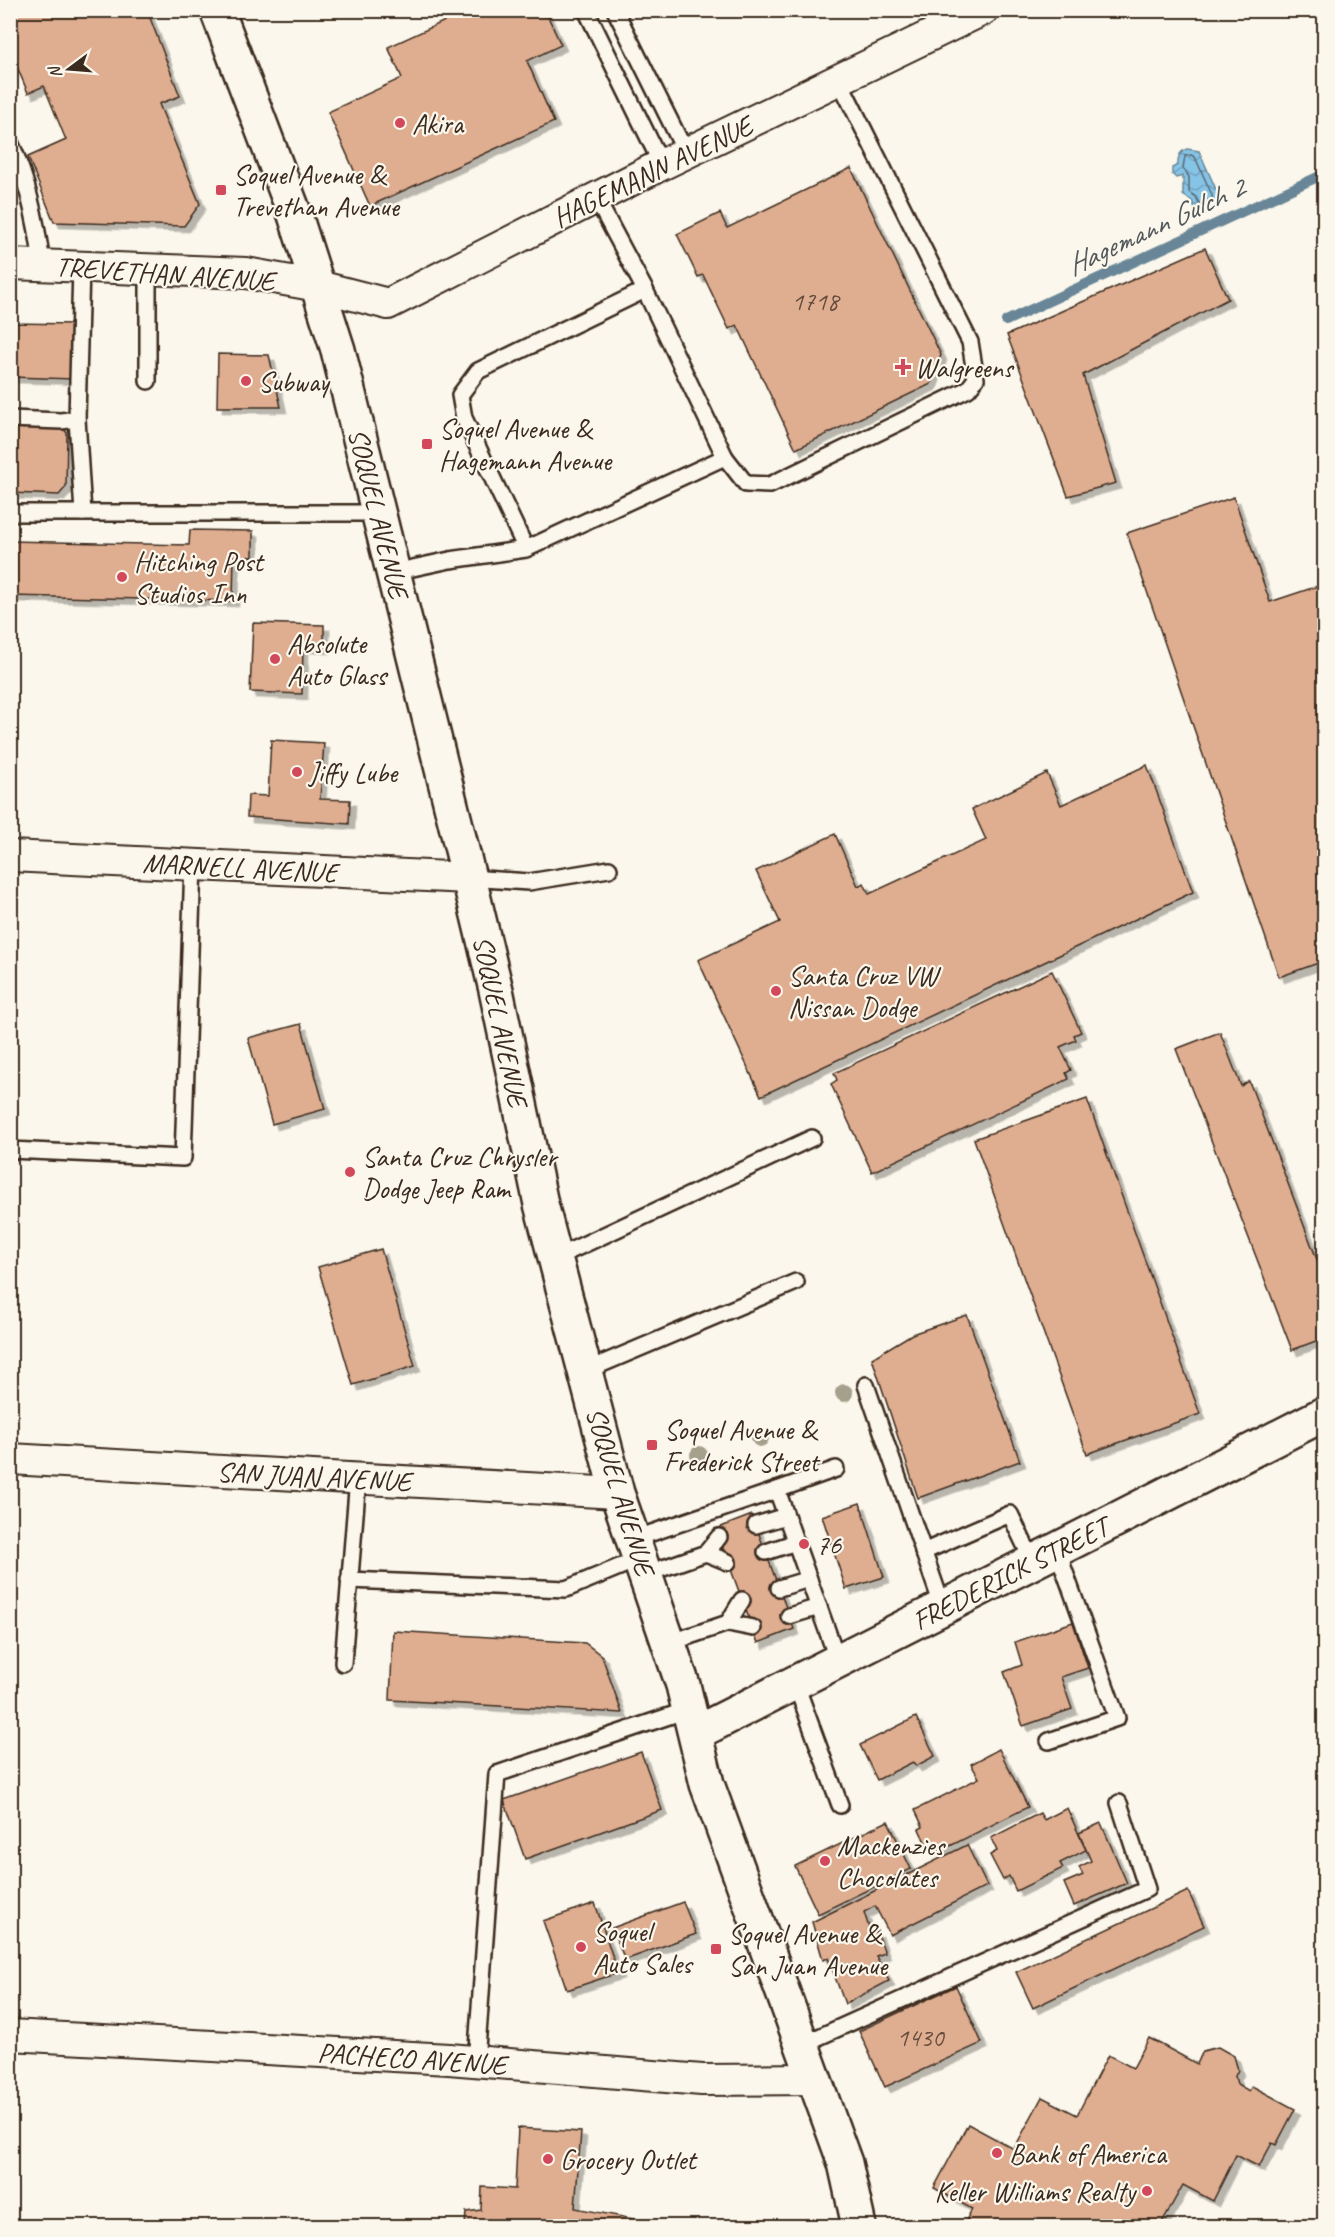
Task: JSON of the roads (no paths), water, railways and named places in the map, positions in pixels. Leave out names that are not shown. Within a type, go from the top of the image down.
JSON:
[{"type":"main road","name":"SOQUEL AVENUE","points":[[217,10],[295,215],[338,350],[469,878],[541,1204],[617,1493],[669,1643],[693,1721],[707,1784],[845,2163],[860,2226]]},
{"type":"main road","name":"FREDERICK STREET","points":[[693,1721],[795,1682],[1324,1414]]},
{"type":"main road","name":"SOQUEL AVENUE","points":[[845,2163],[879,2226]]},
{"type":"street","name":"HAGEMANN AVENUE","points":[[318,286],[388,304],[674,159],[983,10]]},
{"type":"street","name":"TREVETHAN AVENUE","points":[[10,264],[246,273],[318,286]]},
{"type":"street","name":"MARNELL AVENUE","points":[[10,856],[469,878]]},
{"type":"street","name":"SAN JUAN AVENUE","points":[[10,1459],[617,1493]]},
{"type":"street","name":"PACHECO AVENUE","points":[[10,2035],[476,2062],[702,2080],[814,2079]]},
{"type":"lane","points":[[586,10],[674,159]]},
{"type":"lane","points":[[615,10],[674,159]]},
{"type":"lane","points":[[596,198],[645,291],[724,457],[746,484],[770,485],[968,389],[976,379],[970,342],[839,80]]},
{"type":"lane","points":[[10,142],[22,166],[38,231],[42,265]]},
{"type":"lane","points":[[81,267],[77,419],[83,513]]},
{"type":"lane","points":[[148,269],[148,381]]},
{"type":"lane","points":[[526,549],[464,418],[460,395],[478,371],[645,291]]},
{"type":"lane","points":[[10,419],[61,421],[77,419]]},
{"type":"lane","points":[[394,572],[450,560],[526,549],[724,457]]},
{"type":"lane","points":[[10,513],[379,513]]},
{"type":"lane","points":[[10,1150],[183,1158],[193,864]]},
{"type":"lane","points":[[469,878],[529,882],[609,869]]},
{"type":"lane","points":[[555,1258],[812,1138]]},
{"type":"lane","points":[[585,1371],[796,1282]]},
{"type":"lane","points":[[866,1384],[943,1608]]},
{"type":"lane","points":[[349,1580],[566,1589],[640,1557],[777,1490],[836,1469]]},
{"type":"lane","points":[[343,1663],[358,1478]]},
{"type":"lane","points":[[777,1490],[838,1661]]},
{"type":"lane","points":[[923,1552],[1010,1514],[1045,1556],[1117,1718],[1049,1741]]},
{"type":"lane","points":[[756,1525],[786,1516]]},
{"type":"lane","points":[[706,1554],[719,1537]]},
{"type":"lane","points":[[766,1552],[796,1542]]},
{"type":"lane","points":[[640,1557],[706,1554],[728,1562]]},
{"type":"lane","points":[[779,1588],[809,1579]]},
{"type":"lane","points":[[728,1623],[742,1600]]},
{"type":"lane","points":[[789,1616],[819,1607]]},
{"type":"lane","points":[[669,1643],[728,1623],[753,1628]]},
{"type":"lane","points":[[795,1682],[840,1805]]},
{"type":"lane","points":[[476,2062],[497,1774],[693,1721]]},
{"type":"lane","points":[[801,2045],[1147,1889],[1119,1803]]},
{"type":"water","points":[[1187,149],[1199,151],[1218,194],[1218,205],[1212,211],[1203,214],[1195,209],[1192,201],[1183,195],[1183,176],[1176,178],[1172,174],[1172,168],[1178,165],[1180,155]]},
{"type":"waterway","name":"Hagemann Gulch 2","points":[[1006,321],[1324,174]]},
{"type":"place","name":"Akira","points":[[400,123]]},
{"type":"place","name":"Soquel Avenue & Trevethan Avenue","points":[[221,190]]},
{"type":"place","name":"Walgreens","points":[[903,367]]},
{"type":"place","name":"Subway","points":[[246,381]]},
{"type":"place","name":"Soquel Avenue & Hagemann Avenue","points":[[427,444]]},
{"type":"place","name":"Hitching Post Studios Inn","points":[[122,577]]},
{"type":"place","name":"Absolute Auto Glass","points":[[275,659]]},
{"type":"place","name":"Jiffy Lube","points":[[297,772]]},
{"type":"place","name":"Santa Cruz VW Nissan Dodge","points":[[776,991]]},
{"type":"place","name":"Santa Cruz Chrysler Dodge Jeep Ram","points":[[350,1172]]},
{"type":"place","name":"Soquel Avenue & Frederick Street","points":[[652,1445]]},
{"type":"place","name":"76","points":[[804,1544]]},
{"type":"place","name":"Mackenzies Chocolates","points":[[825,1861]]},
{"type":"place","name":"Soquel Auto Sales","points":[[581,1947]]},
{"type":"place","name":"Soquel Avenue & San Juan Avenue","points":[[716,1949]]},
{"type":"place","name":"Bank of America","points":[[997,2153]]},
{"type":"place","name":"Grocery Outlet","points":[[548,2159]]},
{"type":"place","name":"Keller Williams Realty","points":[[1147,2191]]}]
